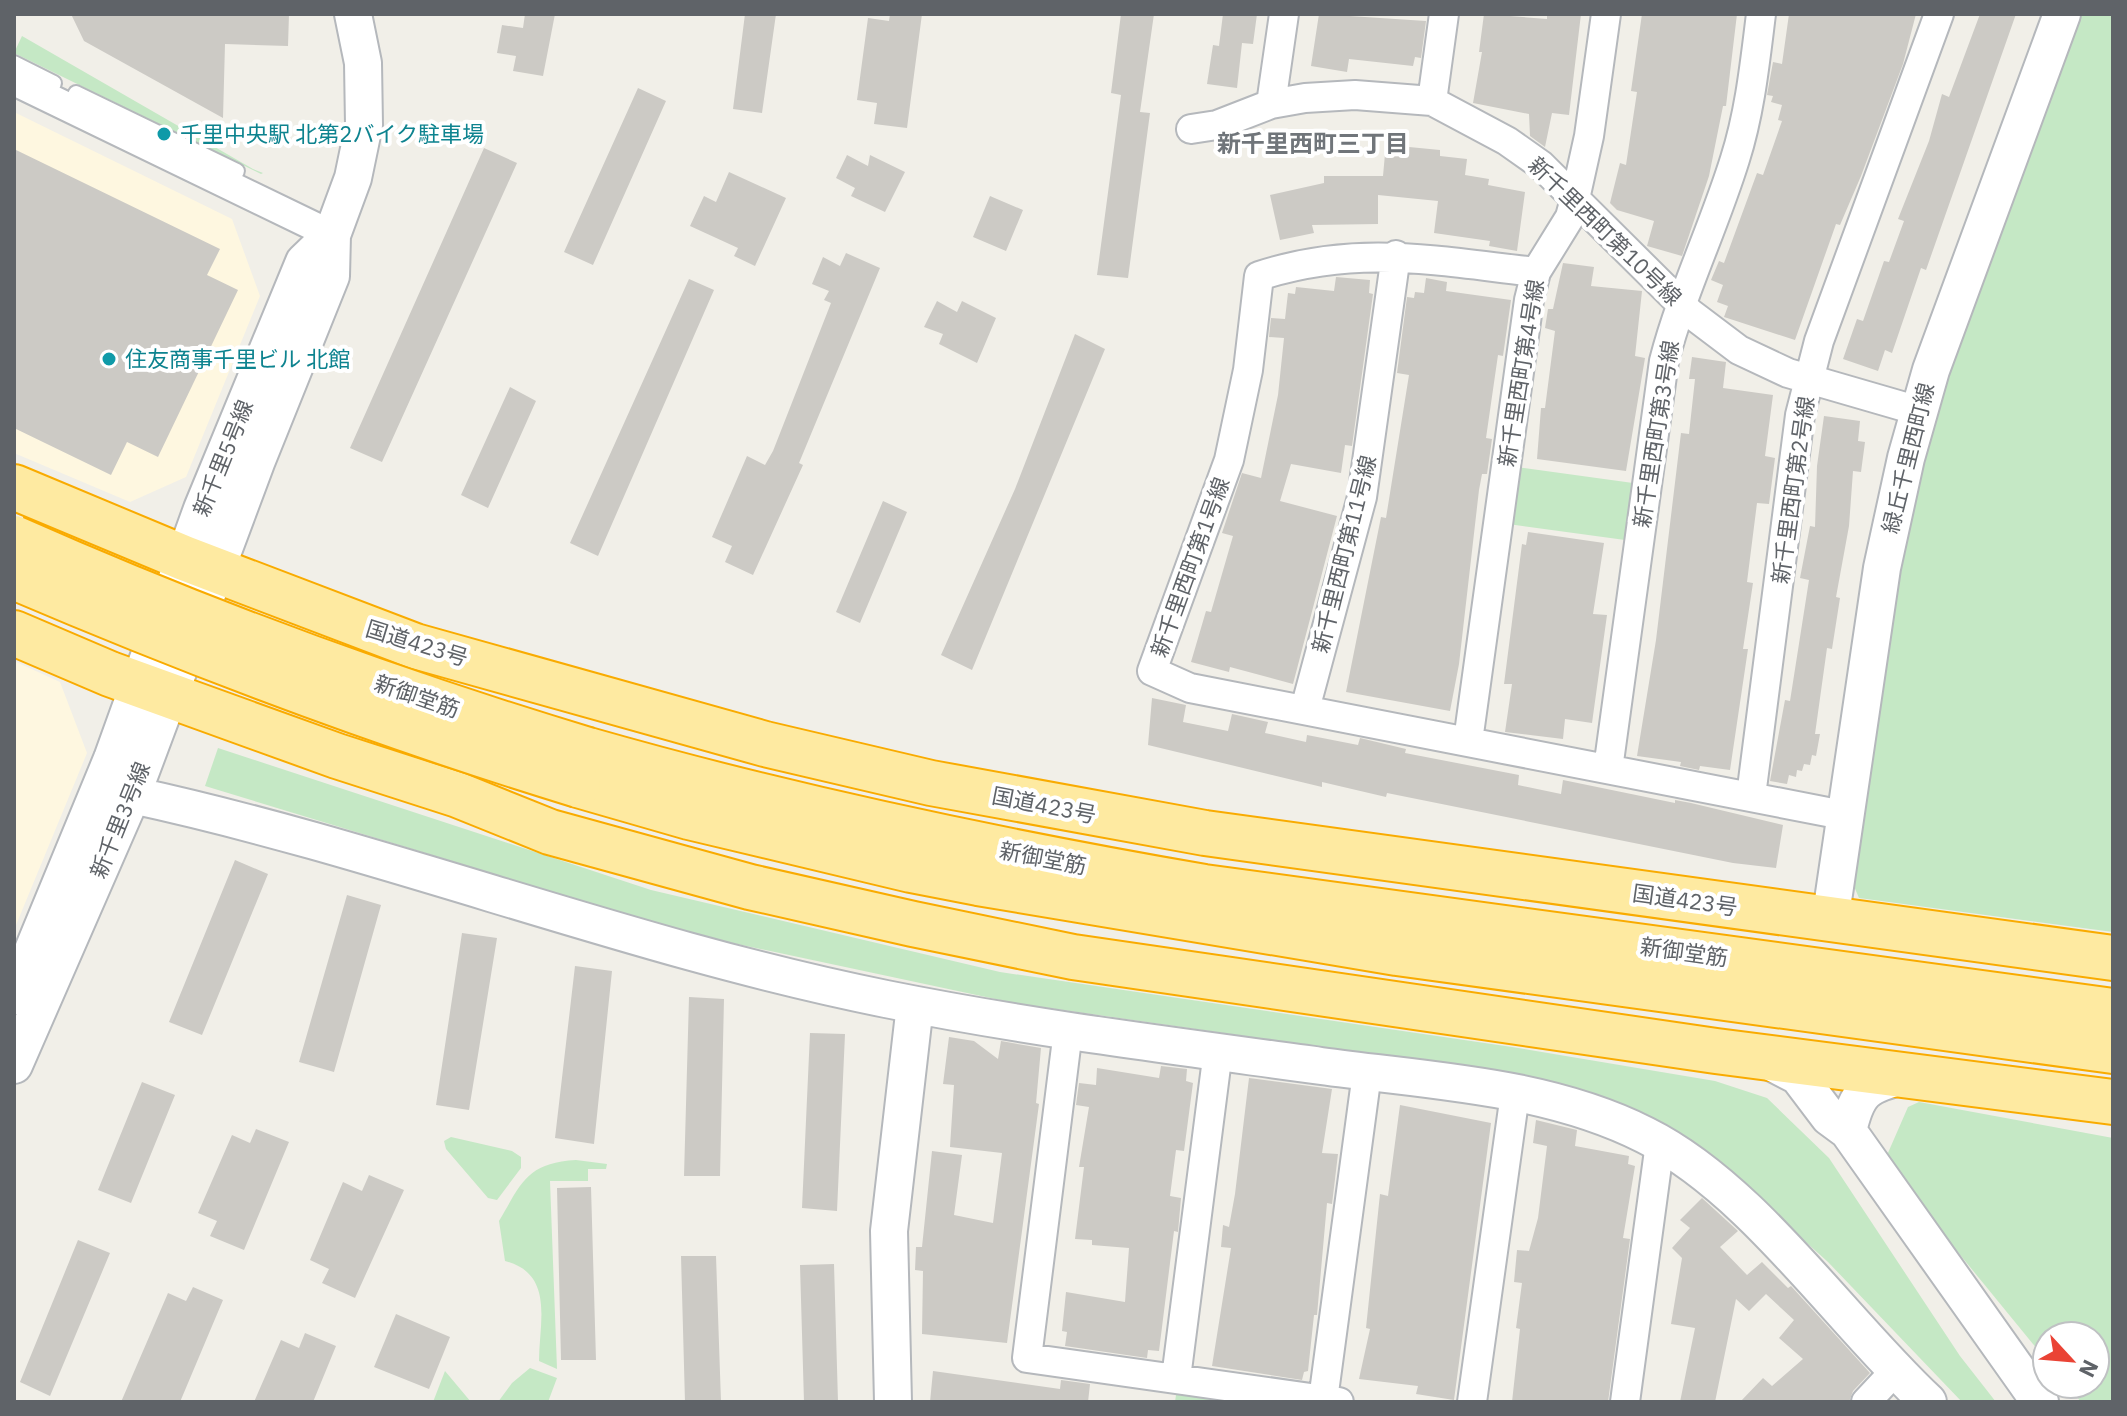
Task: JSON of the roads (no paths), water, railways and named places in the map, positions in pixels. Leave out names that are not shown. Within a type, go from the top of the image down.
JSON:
[{"type":"highway","name":"国道423号","points":[[14,487],[200,564],[415,646],[765,744],[1061,809],[1205,833],[2113,958]]},
{"type":"highway","name":"新御堂筋","points":[[14,538],[129,588],[583,768]]},
{"type":"highway","name":"新御堂筋","points":[[14,577],[293,690],[583,768],[703,783],[911,833],[1093,868],[1271,914],[1397,953],[2098,1022],[2113,1064]]},
{"type":"highway","points":[[14,633],[154,689],[337,756],[458,795],[550,832],[750,887],[1073,957],[1761,1057],[1904,1076],[1923,1075],[2113,1102]]},
{"type":"highway","points":[[415,646],[513,694],[615,729],[802,779],[1208,865],[1237,874],[1271,914],[1227,941],[1184,940],[976,910],[777,866],[514,800],[458,795]]},
{"type":"street","name":"新千里5号線","points":[[200,564],[304,262],[332,235],[353,178],[364,125],[364,72],[353,14]]},
{"type":"street","points":[[1271,104],[1284,14]]},
{"type":"street","points":[[1432,101],[1444,14]]},
{"type":"street","name":"新千里西町第4号線","points":[[1468,741],[1536,272],[1570,217],[1575,199],[1589,136],[1606,14]]},
{"type":"street","name":"新千里西町第3号線","points":[[1608,769],[1664,361],[1681,304],[1736,157],[1746,115],[1761,14]]},
{"type":"street","name":"新千里西町第2号線","points":[[1751,796],[1800,415],[1819,341],[1939,14]]},
{"type":"street","name":"緑丘千里西町線","points":[[1830,921],[1848,816],[1882,568],[1919,411],[2062,14]]},
{"type":"street","points":[[14,81],[332,235]]},
{"type":"street","name":"新千里西町第10号線","points":[[1191,129],[1217,125],[1271,104],[1355,95],[1432,101],[1523,152],[1681,304],[1739,350],[1810,380],[1919,411]]},
{"type":"street","name":"新千里西町第1号線","points":[[1536,272],[1396,255],[1321,260],[1259,276],[1248,370],[1229,460],[1152,671],[1190,688],[1848,816]]},
{"type":"street","name":"新千里西町第11号線","points":[[1305,709],[1365,481],[1396,255]]},
{"type":"street","name":"新千里3号線","points":[[14,996],[91,813],[154,689],[200,564]]},
{"type":"street","name":"新千里3号線","points":[[14,1065],[132,795],[154,689]]},
{"type":"street","points":[[132,795],[179,805],[822,986],[1068,1031],[1515,1094],[1591,1112],[1660,1143],[1697,1167],[1800,1266],[1895,1371],[1928,1402]]},
{"type":"street","points":[[893,1402],[889,1231],[915,1005]]},
{"type":"street","points":[[1068,1031],[1027,1358],[1331,1401],[1367,1073]]},
{"type":"street","points":[[1176,1378],[1218,1051]]},
{"type":"street","points":[[1761,1057],[1798,1076],[1829,1117],[1848,1131],[2040,1402]]},
{"type":"street","points":[[1848,1131],[1852,1111],[1863,1092],[1904,1076]]},
{"type":"street","points":[[1472,1402],[1515,1094]]},
{"type":"street","points":[[1625,1402],[1660,1143]]},
{"type":"street","points":[[1866,1402],[1895,1371]]},
{"type":"lane","points":[[14,63],[54,83],[58,103]]},
{"type":"place","name":"千里中央駅 北第2バイク駐車場","points":[[164,134]]},
{"type":"place","name":"住友商事千里ビル 北館","points":[[109,359]]},
{"type":"district","name":"新千里西町三丁目","points":[[1313,144]]}]
